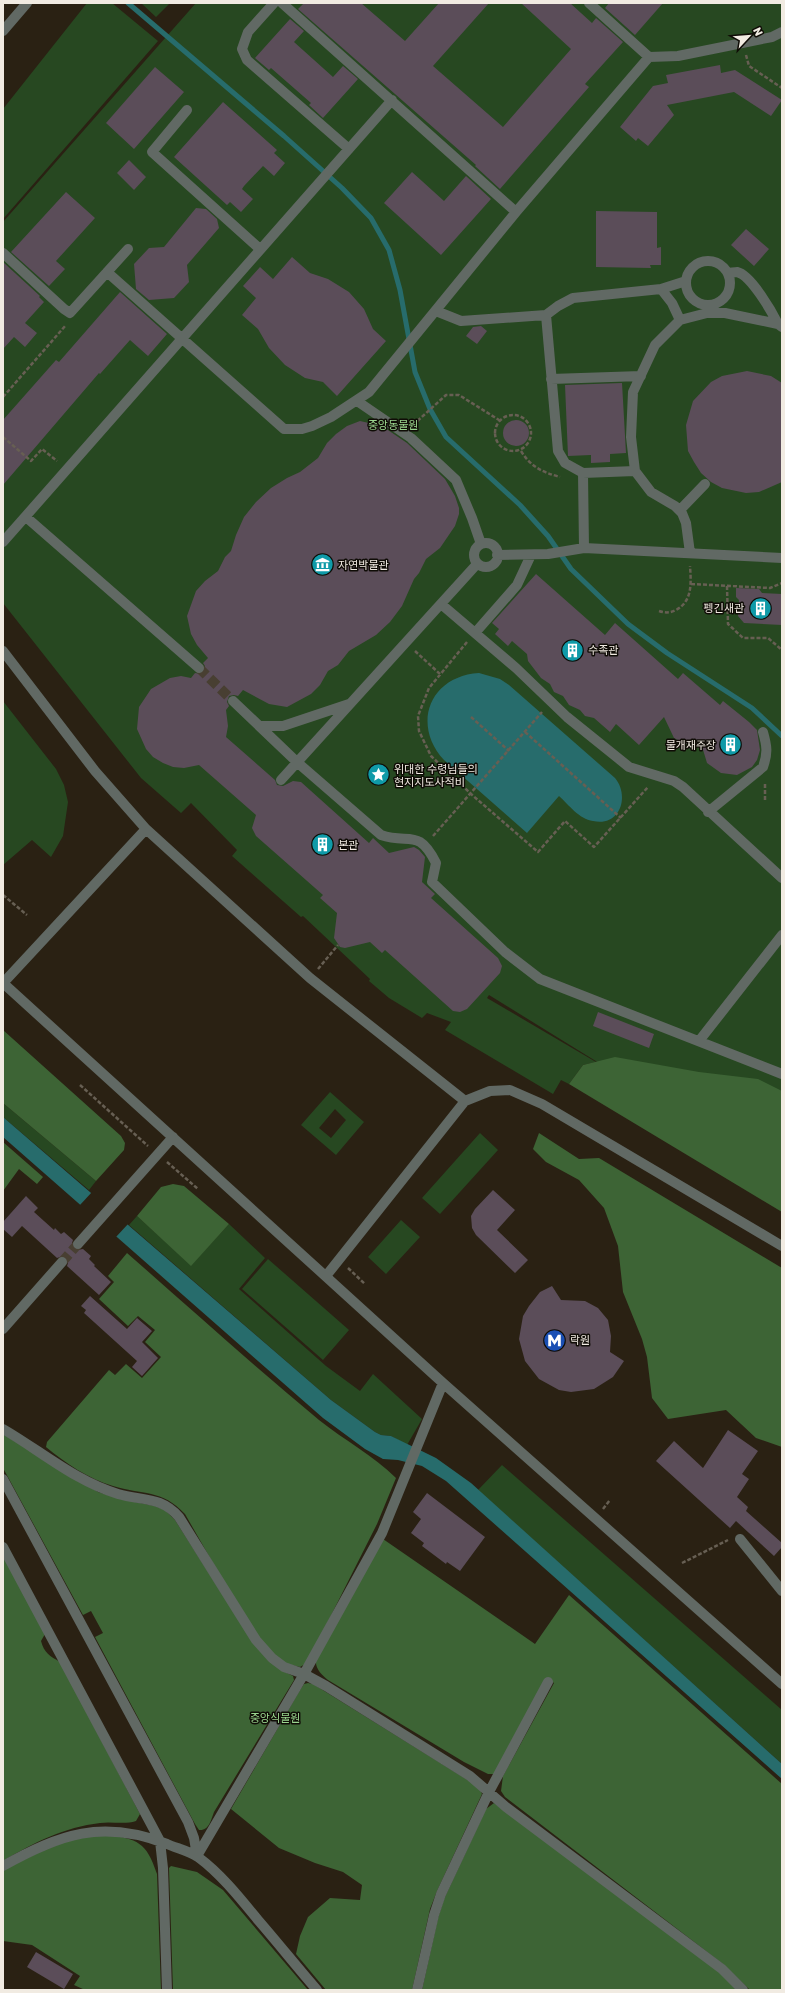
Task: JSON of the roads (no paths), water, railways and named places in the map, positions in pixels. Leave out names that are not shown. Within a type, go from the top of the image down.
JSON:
[{"type":"street","points":[[3,31],[27,3]]},
{"type":"street","points":[[274,3],[248,32],[242,49],[247,60],[349,149]]},
{"type":"street","points":[[282,3],[516,212]]},
{"type":"street","points":[[589,3],[649,57],[678,56],[772,37],[782,32]]},
{"type":"street","points":[[107,272],[284,429],[302,429],[312,426],[357,401],[369,392],[516,212],[649,57]]},
{"type":"street","points":[[5,536],[26,517],[392,100]]},
{"type":"street","points":[[187,110],[152,152],[260,250]]},
{"type":"street","points":[[3,253],[70,313],[128,249]]},
{"type":"street","points":[[690,553],[686,523],[680,510],[651,492],[636,471],[631,437],[634,392],[654,345],[680,320],[706,309],[721,301],[726,296],[730,281],[728,274],[717,263],[709,261],[695,265],[689,271],[686,281],[688,293],[692,299],[706,309],[780,326]]},
{"type":"street","points":[[728,274],[737,272],[745,277],[771,309],[780,326]]},
{"type":"street","points":[[436,311],[461,321],[546,315],[558,306],[574,298],[662,289],[686,281]]},
{"type":"street","points":[[662,289],[672,303],[680,320]]},
{"type":"street","points":[[546,315],[558,451],[565,463],[582,478],[584,548]]},
{"type":"street","points":[[551,379],[641,376]]},
{"type":"street","points":[[357,401],[411,438],[456,480],[481,544]]},
{"type":"street","points":[[582,478],[636,471]]},
{"type":"street","points":[[680,510],[705,484]]},
{"type":"street","points":[[26,517],[199,668]]},
{"type":"street","points":[[481,544],[490,544],[498,555],[494,564],[490,567],[481,567],[477,564],[474,555],[477,547],[481,544]]},
{"type":"street","points":[[498,555],[548,554],[584,548],[782,558]]},
{"type":"street","points":[[475,633],[517,585],[532,555]]},
{"type":"street","points":[[282,780],[477,564]]},
{"type":"street","points":[[441,604],[516,668],[567,717],[629,767],[674,781],[683,787],[708,812],[782,878]]},
{"type":"street","points":[[3,651],[95,771],[146,829],[310,978],[465,1101]]},
{"type":"street","points":[[233,701],[261,726],[298,763],[381,835],[394,840],[408,838],[425,845],[436,863],[432,882],[505,952],[540,979],[782,1074]]},
{"type":"street","points":[[261,726],[283,726],[350,703]]},
{"type":"street","points":[[708,812],[763,767],[767,756],[768,747],[763,732]]},
{"type":"street","points":[[146,829],[3,983],[443,1383],[782,1684]]},
{"type":"street","points":[[699,1041],[782,935]]},
{"type":"street","points":[[326,1276],[465,1101],[490,1091],[510,1090],[542,1104],[782,1246]]},
{"type":"street","points":[[78,1244],[173,1137]]},
{"type":"street","points":[[3,1329],[62,1262]]},
{"type":"street","points":[[196,1856],[304,1674],[382,1533],[443,1383]]},
{"type":"street","points":[[3,1428],[78,1477],[119,1494],[162,1503],[171,1508],[179,1517],[256,1640],[272,1658],[284,1668],[304,1674],[448,1761],[722,1969],[743,1990]]},
{"type":"street","points":[[3,1479],[188,1822],[194,1838],[196,1856]]},
{"type":"street","points":[[740,1540],[782,1591]]},
{"type":"street","points":[[3,1547],[160,1841],[163,1868],[167,1990]]},
{"type":"street","points":[[417,1990],[434,1915],[441,1894],[490,1792],[548,1682]]},
{"type":"street","points":[[3,1866],[36,1849],[80,1832],[104,1830],[129,1832],[160,1841],[196,1856],[231,1888],[317,1990]]},
{"type":"water","points":[[479,673],[500,679],[509,685],[615,778],[622,793],[622,801],[616,815],[602,822],[588,820],[574,811],[559,796],[527,833],[444,760],[434,746],[429,732],[428,717],[431,704],[438,692],[448,683],[462,676]]},
{"type":"water","points":[[3,1117],[331,1400],[375,1432],[381,1435],[391,1436],[436,1458],[471,1483],[782,1764],[782,1779],[446,1481],[422,1466],[398,1460],[383,1459],[365,1449],[323,1418],[3,1137]]},
{"type":"waterway","points":[[128,3],[284,136],[342,188],[371,218],[389,250],[400,290],[415,372],[430,409],[446,437],[520,505],[548,536],[571,569],[628,624],[667,653],[752,708],[782,736]]},
{"type":"tunnel","points":[[199,668],[233,701]]},
{"type":"tunnel","points":[[62,1262],[78,1244]]},
{"type":"place","name":"자연박물관","points":[[322,565]]},
{"type":"place","name":"펭긴새관","points":[[760,608]]},
{"type":"place","name":"수족관","points":[[572,650]]},
{"type":"place","name":"물개재주장","points":[[731,745]]},
{"type":"place","name":"위대한 수령님들의 현지지도사적비","points":[[378,775]]},
{"type":"place","name":"본관","points":[[323,845]]},
{"type":"place","name":"락원","points":[[554,1340]]},
{"type":"park label","name":"중앙동물원","points":[[393,425]]},
{"type":"park label","name":"중앙식물원","points":[[275,1718]]}]
